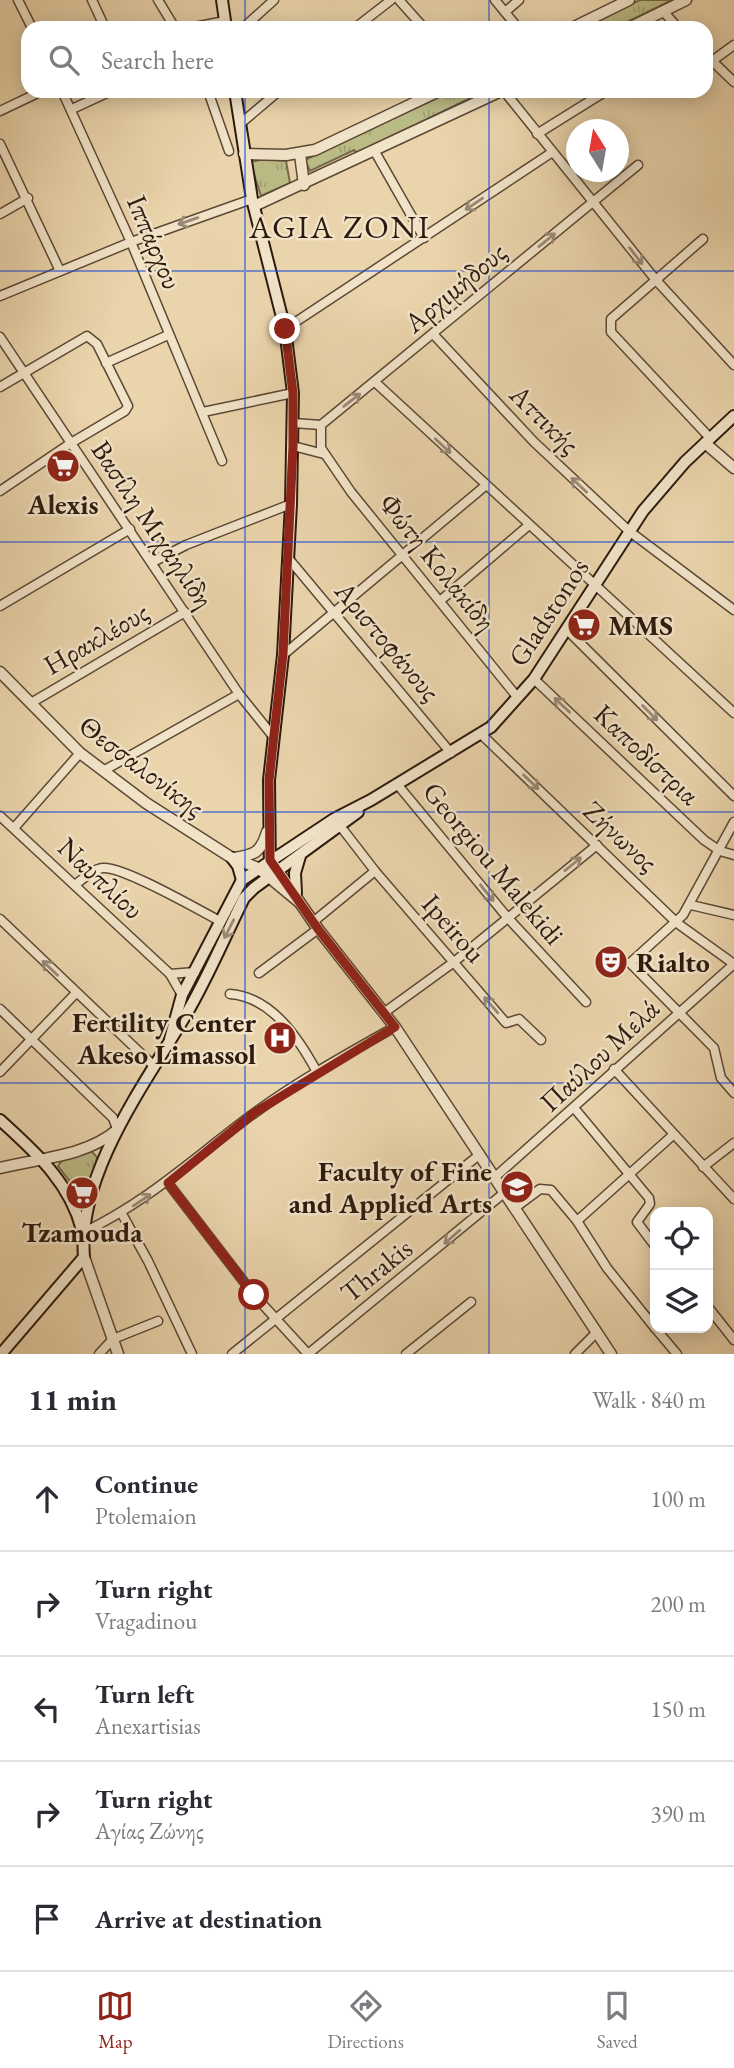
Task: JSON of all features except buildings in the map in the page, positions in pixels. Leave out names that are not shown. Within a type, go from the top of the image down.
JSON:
[{"type":"main road","points":[[222,0],[225,21]]},
{"type":"main road","points":[[236,98],[253,202],[285,329],[293,393],[289,559],[283,654],[272,735],[267,832],[270,860],[275,874]]},
{"type":"main road","name":"Gladstonos","points":[[170,1039],[181,995],[195,972],[218,920],[242,880],[334,819],[372,800],[482,735],[534,679],[568,630],[629,531],[660,490],[734,416]]},
{"type":"main road","name":"Gladstonos","points":[[82,1233],[90,1200],[117,1129],[153,1065],[185,1017],[244,898],[341,827],[372,800]]},
{"type":"main road","points":[[267,832],[278,847],[292,846]]},
{"type":"main road","points":[[297,898],[295,873],[300,856]]},
{"type":"main road","points":[[232,859],[238,866],[242,880]]},
{"type":"main road","points":[[0,1120],[41,1158],[72,1202],[82,1233],[84,1257],[1,1354]]},
{"type":"street","points":[[18,0],[28,21]]},
{"type":"street","points":[[92,0],[102,21]]},
{"type":"street","points":[[158,0],[171,21]]},
{"type":"street","points":[[251,21],[274,0]]},
{"type":"street","points":[[364,21],[391,0]]},
{"type":"street","points":[[399,0],[418,21]]},
{"type":"street","points":[[495,0],[512,21]]},
{"type":"street","points":[[505,12],[519,0]]},
{"type":"street","points":[[586,21],[629,0]]},
{"type":"street","points":[[643,21],[685,0]]},
{"type":"street","points":[[663,11],[672,21]]},
{"type":"street","points":[[713,56],[734,45]]},
{"type":"street","points":[[713,62],[734,82]]},
{"type":"street","points":[[0,111],[27,98]]},
{"type":"street","name":"Ιππάρχου","points":[[66,98],[131,242],[222,461]]},
{"type":"street","points":[[72,108],[95,98]]},
{"type":"street","points":[[210,98],[229,151]]},
{"type":"street","points":[[240,124],[271,98]]},
{"type":"street","points":[[244,154],[300,153],[343,138],[425,98]]},
{"type":"street","points":[[0,296],[131,242],[304,185],[488,98]]},
{"type":"street","points":[[509,98],[654,279],[734,365]]},
{"type":"street","points":[[537,134],[595,98]]},
{"type":"street","points":[[0,144],[28,198],[60,271]]},
{"type":"street","points":[[374,150],[424,238]]},
{"type":"street","points":[[300,153],[304,185]]},
{"type":"street","points":[[285,329],[551,153]]},
{"type":"street","name":"Αρχιμήδους","points":[[321,425],[638,165]]},
{"type":"street","points":[[0,214],[28,198]]},
{"type":"street","points":[[703,239],[654,279],[611,319],[609,325],[611,332],[734,468]]},
{"type":"street","points":[[106,363],[169,335]]},
{"type":"street","name":"Αττικής","points":[[434,335],[534,442],[629,531],[734,610]]},
{"type":"street","points":[[0,387],[87,336],[93,339],[128,406],[125,411],[71,443],[0,491]]},
{"type":"street","name":"Βασίλη Μιχαηλίδη","points":[[0,337],[239,694],[272,735]]},
{"type":"street","points":[[375,382],[734,713]]},
{"type":"street","points":[[203,412],[293,393]]},
{"type":"street","points":[[293,423],[321,425]]},
{"type":"street","name":"Φώτη Κολακίδη","points":[[321,425],[320,444],[324,454],[351,492],[518,698]]},
{"type":"street","points":[[293,446],[324,454]]},
{"type":"street","points":[[283,654],[485,486]]},
{"type":"street","points":[[153,562],[186,545],[291,504]]},
{"type":"street","points":[[441,600],[529,525]]},
{"type":"street","points":[[0,606],[130,529]]},
{"type":"street","name":"Αριστοφάνους","points":[[289,559],[451,753]]},
{"type":"street","name":"Ηρακλέους","points":[[31,703],[185,612]]},
{"type":"street","points":[[568,630],[734,796]]},
{"type":"street","name":"Θεσσαλονίκης","points":[[0,672],[80,753],[103,771],[146,803],[232,859],[275,874],[297,898],[385,1012],[611,1354]]},
{"type":"street","name":"Καποδίστρια","points":[[534,679],[720,851],[734,855]]},
{"type":"street","points":[[103,771],[239,694]]},
{"type":"street","name":"Ζήνωνος","points":[[482,735],[677,923],[734,964]]},
{"type":"street","points":[[14,828],[80,753]]},
{"type":"street","name":"Georgiou Malekidi","points":[[397,784],[507,917],[586,1002]]},
{"type":"street","name":"Ναυπλίου","points":[[0,816],[170,974],[181,995]]},
{"type":"street","points":[[734,822],[691,905],[677,923],[631,963],[715,1048],[721,1078],[734,1093]]},
{"type":"street","name":"Ipeirou","points":[[341,827],[374,871],[506,1023],[519,1018],[541,1040]]},
{"type":"street","points":[[232,859],[256,854],[262,849],[267,832]]},
{"type":"street","points":[[385,1012],[454,962],[597,845]]},
{"type":"street","points":[[75,885],[98,869],[110,868],[218,920]]},
{"type":"street","points":[[260,973],[316,926],[374,871]]},
{"type":"street","points":[[691,905],[734,915]]},
{"type":"street","points":[[0,919],[153,1065]]},
{"type":"street","name":"Παύλου Μελά","points":[[494,1178],[575,1109],[614,1069],[734,964]]},
{"type":"street","points":[[170,974],[195,972]]},
{"type":"street","points":[[0,1072],[76,993]]},
{"type":"street","points":[[230,993],[240,994],[275,1014],[317,1072]]},
{"type":"street","points":[[0,1009],[113,1118],[117,1129],[93,1144],[55,1158],[41,1158],[0,1168]]},
{"type":"street","points":[[82,1233],[122,1214],[168,1183],[254,1113],[317,1072],[395,1027]]},
{"type":"street","points":[[614,1069],[734,1199]]},
{"type":"street","points":[[575,1109],[649,1198],[650,1204],[638,1222],[650,1239]]},
{"type":"street","points":[[577,1221],[673,1135]]},
{"type":"street","points":[[703,1167],[734,1143]]},
{"type":"street","points":[[232,1354],[479,1155]]},
{"type":"street","points":[[168,1183],[254,1295],[308,1354]]},
{"type":"street","points":[[516,1207],[546,1188],[551,1190],[577,1221],[607,1268],[650,1322]]},
{"type":"street","name":"Thrakis","points":[[308,1354],[504,1193]]},
{"type":"street","points":[[122,1214],[148,1261],[192,1354]]},
{"type":"street","points":[[84,1257],[118,1354]]},
{"type":"street","points":[[406,1354],[471,1302]]},
{"type":"street","points":[[713,1313],[734,1340]]},
{"type":"street","points":[[99,1354],[113,1339],[158,1321]]},
{"type":"street","points":[[575,1354],[596,1333]]},
{"type":"street","points":[[659,1333],[677,1354]]},
{"type":"green space","points":[[640,0],[672,0],[629,21],[597,21]]},
{"type":"green space","points":[[437,98],[471,98],[357,153],[354,150],[310,171],[305,160]]},
{"type":"green space","points":[[264,159],[286,161],[290,183],[261,196],[250,162]]},
{"type":"green space","points":[[89,1149],[97,1157],[93,1184],[75,1188],[58,1166],[63,1159]]},
{"type":"place","name":"Alexis","points":[[63,466]]},
{"type":"place","name":"MMS","points":[[584,625]]},
{"type":"place","name":"Rialto","points":[[611,962]]},
{"type":"place","name":"Fertility Center Akeso Limassol","points":[[280,1038]]},
{"type":"place","name":"Faculty of Fine and Applied Arts","points":[[517,1187]]},
{"type":"place","name":"Tzamouda","points":[[82,1193]]},
{"type":"district","name":"AGIA ZONI","points":[[340,227]]},
{"type":"route","points":[[254,1295],[168,1183],[254,1113],[328,1065],[395,1027],[318,929],[299,902],[296,893],[270,860],[267,832],[269,780],[283,654],[293,446],[293,393],[285,329]]}]
